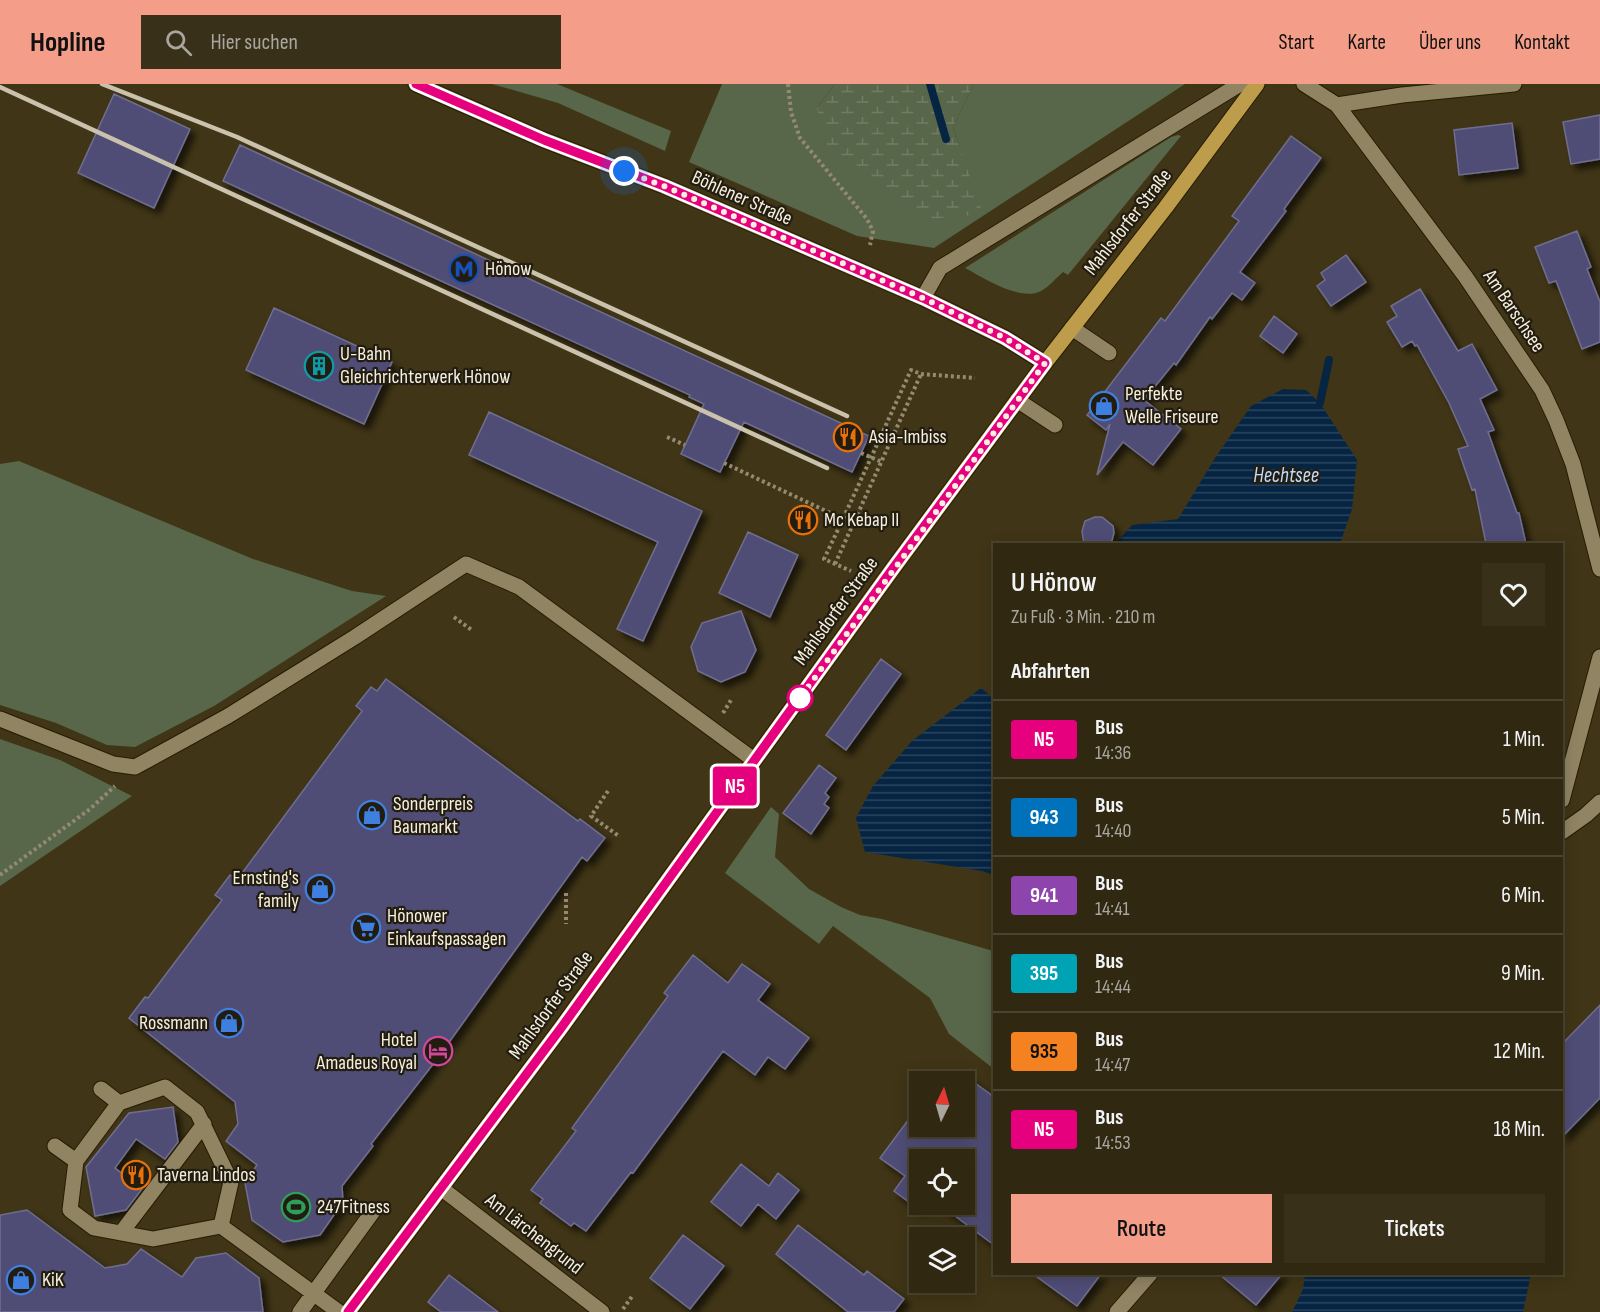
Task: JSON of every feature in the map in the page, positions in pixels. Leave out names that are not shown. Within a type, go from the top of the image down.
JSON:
[{"type":"main road","name":"Mahlsdorfer Straße","points":[[348,1312],[658,895],[753,760],[1071,327],[1166,207],[1257,84]]},
{"type":"street","name":"Böhlener Straße","points":[[416,84],[544,140],[664,186],[923,298],[1005,338],[1045,363]]},
{"type":"street","name":"Mahlsdorfer Straße","points":[[923,298],[940,268],[1240,84]]},
{"type":"street","points":[[1304,84],[1337,105],[1402,95],[1514,84]]},
{"type":"street","name":"Am Barschsee","points":[[1337,105],[1465,276],[1542,390],[1573,464],[1600,569]]},
{"type":"street","points":[[1071,327],[1109,353]]},
{"type":"street","points":[[1017,400],[1055,425]]},
{"type":"street","points":[[0,719],[112,764],[135,767],[228,716],[466,564],[519,586],[753,760]]},
{"type":"street","points":[[1563,796],[1600,657]]},
{"type":"street","points":[[1563,831],[1600,802]]},
{"type":"street","points":[[221,1226],[231,1182],[197,1112],[165,1087],[119,1103],[76,1161],[70,1210],[94,1228],[153,1239],[221,1226],[339,1312]]},
{"type":"street","points":[[101,1089],[119,1103]]},
{"type":"street","points":[[121,1233],[204,1124]]},
{"type":"street","points":[[55,1146],[76,1161]]},
{"type":"street","name":"Am Lärchengrund","points":[[441,1188],[602,1312]]},
{"type":"street","points":[[300,1312],[374,1210]]},
{"type":"street","points":[[1117,1312],[1149,1275]]},
{"type":"path","points":[[787,85],[791,112],[800,138],[867,219],[873,231],[870,245]]},
{"type":"path","points":[[851,571],[824,559],[911,370],[921,374],[975,378]]},
{"type":"path","points":[[836,564],[921,374]]},
{"type":"path","points":[[668,437],[685,445]]},
{"type":"path","points":[[861,453],[882,462]]},
{"type":"path","points":[[724,463],[843,519]]},
{"type":"path","points":[[454,617],[473,631]]},
{"type":"path","points":[[0,875],[90,809],[135,767]]},
{"type":"path","points":[[608,791],[591,816],[620,837]]},
{"type":"path","points":[[566,893],[566,924]]},
{"type":"path","points":[[620,1312],[633,1295]]},
{"type":"green space","points":[[492,84],[557,84],[671,131],[665,151],[558,103]]},
{"type":"green space","points":[[722,84],[835,84],[817,108],[982,214],[953,127],[974,84],[1185,84],[934,248],[857,236],[689,162]]},
{"type":"green space","points":[[835,84],[974,84],[953,127],[983,214],[930,219],[829,152],[817,108]]},
{"type":"green space","points":[[1181,136],[1068,275],[1063,272],[1050,285],[1032,294],[1002,287],[965,268],[1171,137]]},
{"type":"green space","points":[[19,461],[253,559],[352,591],[386,596],[214,706],[135,747],[107,745],[56,723],[0,705],[0,464]]},
{"type":"green space","points":[[0,739],[60,760],[132,796],[0,886]]},
{"type":"green space","points":[[771,807],[779,814],[775,857],[809,889],[860,915],[882,919],[990,950],[993,952],[993,1068],[949,1034],[930,998],[833,926],[819,944],[725,873]]},
{"type":"water","name":"Hechtsee","points":[[1283,389],[1306,390],[1320,403],[1357,460],[1352,509],[1340,543],[1116,543],[1132,525],[1178,519],[1215,458],[1251,406]]},
{"type":"water","points":[[981,688],[993,698],[993,875],[865,852],[856,818],[873,786],[912,741]]},
{"type":"water","points":[[1305,1275],[1531,1275],[1523,1312],[1292,1312],[1303,1289]]},
{"type":"building","points":[[114,94],[190,129],[154,208],[78,173]]},
{"type":"building","points":[[1600,115],[1600,159],[1571,164],[1563,122]]},
{"type":"building","points":[[1512,123],[1518,168],[1459,175],[1454,130]]},
{"type":"building","points":[[1291,136],[1321,158],[1284,209],[1286,211],[1240,272],[1255,283],[1242,300],[1232,293],[1212,319],[1210,317],[1176,365],[1174,363],[1144,400],[1181,429],[1153,465],[1123,442],[1097,475],[1110,424],[1106,430],[1087,415],[1161,318],[1165,321],[1239,221],[1232,216]]},
{"type":"building","points":[[240,145],[869,436],[852,472],[744,422],[720,472],[681,454],[704,404],[689,397],[690,395],[223,181]]},
{"type":"building","points":[[1577,231],[1591,267],[1587,269],[1600,302],[1600,342],[1582,349],[1556,281],[1549,283],[1535,247]]},
{"type":"building","points":[[1346,255],[1366,282],[1331,306],[1317,286],[1325,280],[1321,273]]},
{"type":"building","points":[[1420,289],[1458,351],[1472,344],[1497,390],[1480,399],[1494,430],[1488,432],[1517,513],[1519,513],[1526,543],[1486,543],[1475,489],[1472,490],[1458,449],[1468,446],[1449,403],[1417,345],[1415,346],[1412,341],[1402,347],[1387,322],[1397,316],[1391,306]]},
{"type":"building","name":"U-Bahn Gleichrichterwerk Hönow","points":[[274,308],[392,362],[364,424],[246,370]]},
{"type":"building","points":[[1274,316],[1297,334],[1283,353],[1260,336]]},
{"type":"building","points":[[489,412],[702,511],[643,641],[617,629],[658,542],[469,455]]},
{"type":"building","points":[[1102,517],[1113,526],[1111,543],[1084,543],[1082,531],[1085,521]]},
{"type":"building","points":[[748,532],[798,555],[770,617],[719,593]]},
{"type":"building","points":[[741,611],[756,650],[745,672],[721,682],[698,671],[691,647],[702,623]]},
{"type":"building","points":[[881,659],[901,674],[846,750],[826,735]]},
{"type":"building","name":"Hönower Einkaufspassagen","points":[[386,679],[578,821],[580,819],[605,838],[587,861],[582,857],[437,1059],[371,1144],[373,1146],[342,1186],[343,1202],[320,1235],[283,1242],[252,1220],[245,1183],[257,1165],[226,1141],[238,1124],[235,1102],[129,1018],[145,997],[148,998],[222,900],[215,895],[230,875],[237,880],[362,711],[356,706],[371,687],[377,691]]},
{"type":"building","points":[[819,765],[836,778],[825,793],[829,797],[824,804],[829,808],[811,834],[783,813]]},
{"type":"building","points":[[693,955],[728,983],[742,964],[770,984],[758,1000],[809,1038],[785,1069],[768,1057],[755,1075],[723,1051],[633,1173],[631,1172],[586,1231],[574,1223],[571,1226],[540,1203],[543,1199],[531,1190],[576,1131],[572,1128],[668,996],[664,993]]},
{"type":"building","points":[[1600,1005],[1600,1098],[1563,1136],[1563,1043]]},
{"type":"building","points":[[975,1083],[993,1096],[993,1244],[975,1231],[975,1227],[970,1227],[954,1215],[975,1215],[975,1149],[909,1149],[909,1202],[894,1191],[905,1176],[880,1158],[909,1119],[909,1137],[975,1137]]},
{"type":"building","points":[[173,1107],[178,1142],[165,1159],[136,1139],[115,1168],[142,1189],[126,1210],[95,1216],[86,1167],[129,1113]]},
{"type":"building","points":[[741,1164],[769,1186],[778,1173],[799,1190],[776,1219],[758,1204],[741,1226],[711,1202]]},
{"type":"building","points":[[27,1210],[105,1268],[127,1264],[141,1249],[182,1277],[196,1258],[226,1253],[259,1278],[263,1312],[0,1312],[0,1215]]},
{"type":"building","points":[[798,1225],[864,1275],[867,1271],[904,1299],[894,1312],[848,1312],[776,1254]]},
{"type":"building","points":[[683,1235],[724,1266],[690,1309],[650,1278]]},
{"type":"building","points":[[449,1275],[498,1312],[441,1312],[428,1302]]},
{"type":"building","points":[[1034,1275],[1100,1275],[1077,1306]]},
{"type":"building","points":[[1220,1275],[1281,1275],[1256,1305]]},
{"type":"waterway","points":[[930,84],[946,139]]},
{"type":"waterway","points":[[1320,403],[1329,360]]},
{"type":"railway","points":[[102,84],[237,137],[847,416]]},
{"type":"railway","points":[[0,87],[827,468]]},
{"type":"bus line","name":"N5","points":[[348,1312],[561,1028],[753,760],[1045,363],[1005,338],[923,298],[664,186],[544,140],[416,84]]},
{"type":"place","name":"Hönow","points":[[464,269]]},
{"type":"place","name":"U-Bahn Gleichrichterwerk Hönow","points":[[319,366]]},
{"type":"place","name":"Perfekte Welle Friseure","points":[[1104,406]]},
{"type":"place","name":"Asia-Imbiss","points":[[848,437]]},
{"type":"place","name":"Mc Kebap II","points":[[803,520]]},
{"type":"place","name":"Sonderpreis Baumarkt","points":[[372,815]]},
{"type":"place","name":"Ernsting's family","points":[[320,889]]},
{"type":"place","name":"Hönower Einkaufspassagen","points":[[366,928]]},
{"type":"place","name":"Rossmann","points":[[229,1023]]},
{"type":"place","name":"Hotel Amadeus Royal","points":[[438,1051]]},
{"type":"place","name":"Taverna Lindos","points":[[136,1175]]},
{"type":"place","name":"247Fitness","points":[[296,1207]]},
{"type":"place","name":"KiK","points":[[21,1280]]},
{"type":"route","points":[[624,171],[664,186],[923,298],[1005,338],[1045,363],[800,698]]}]
